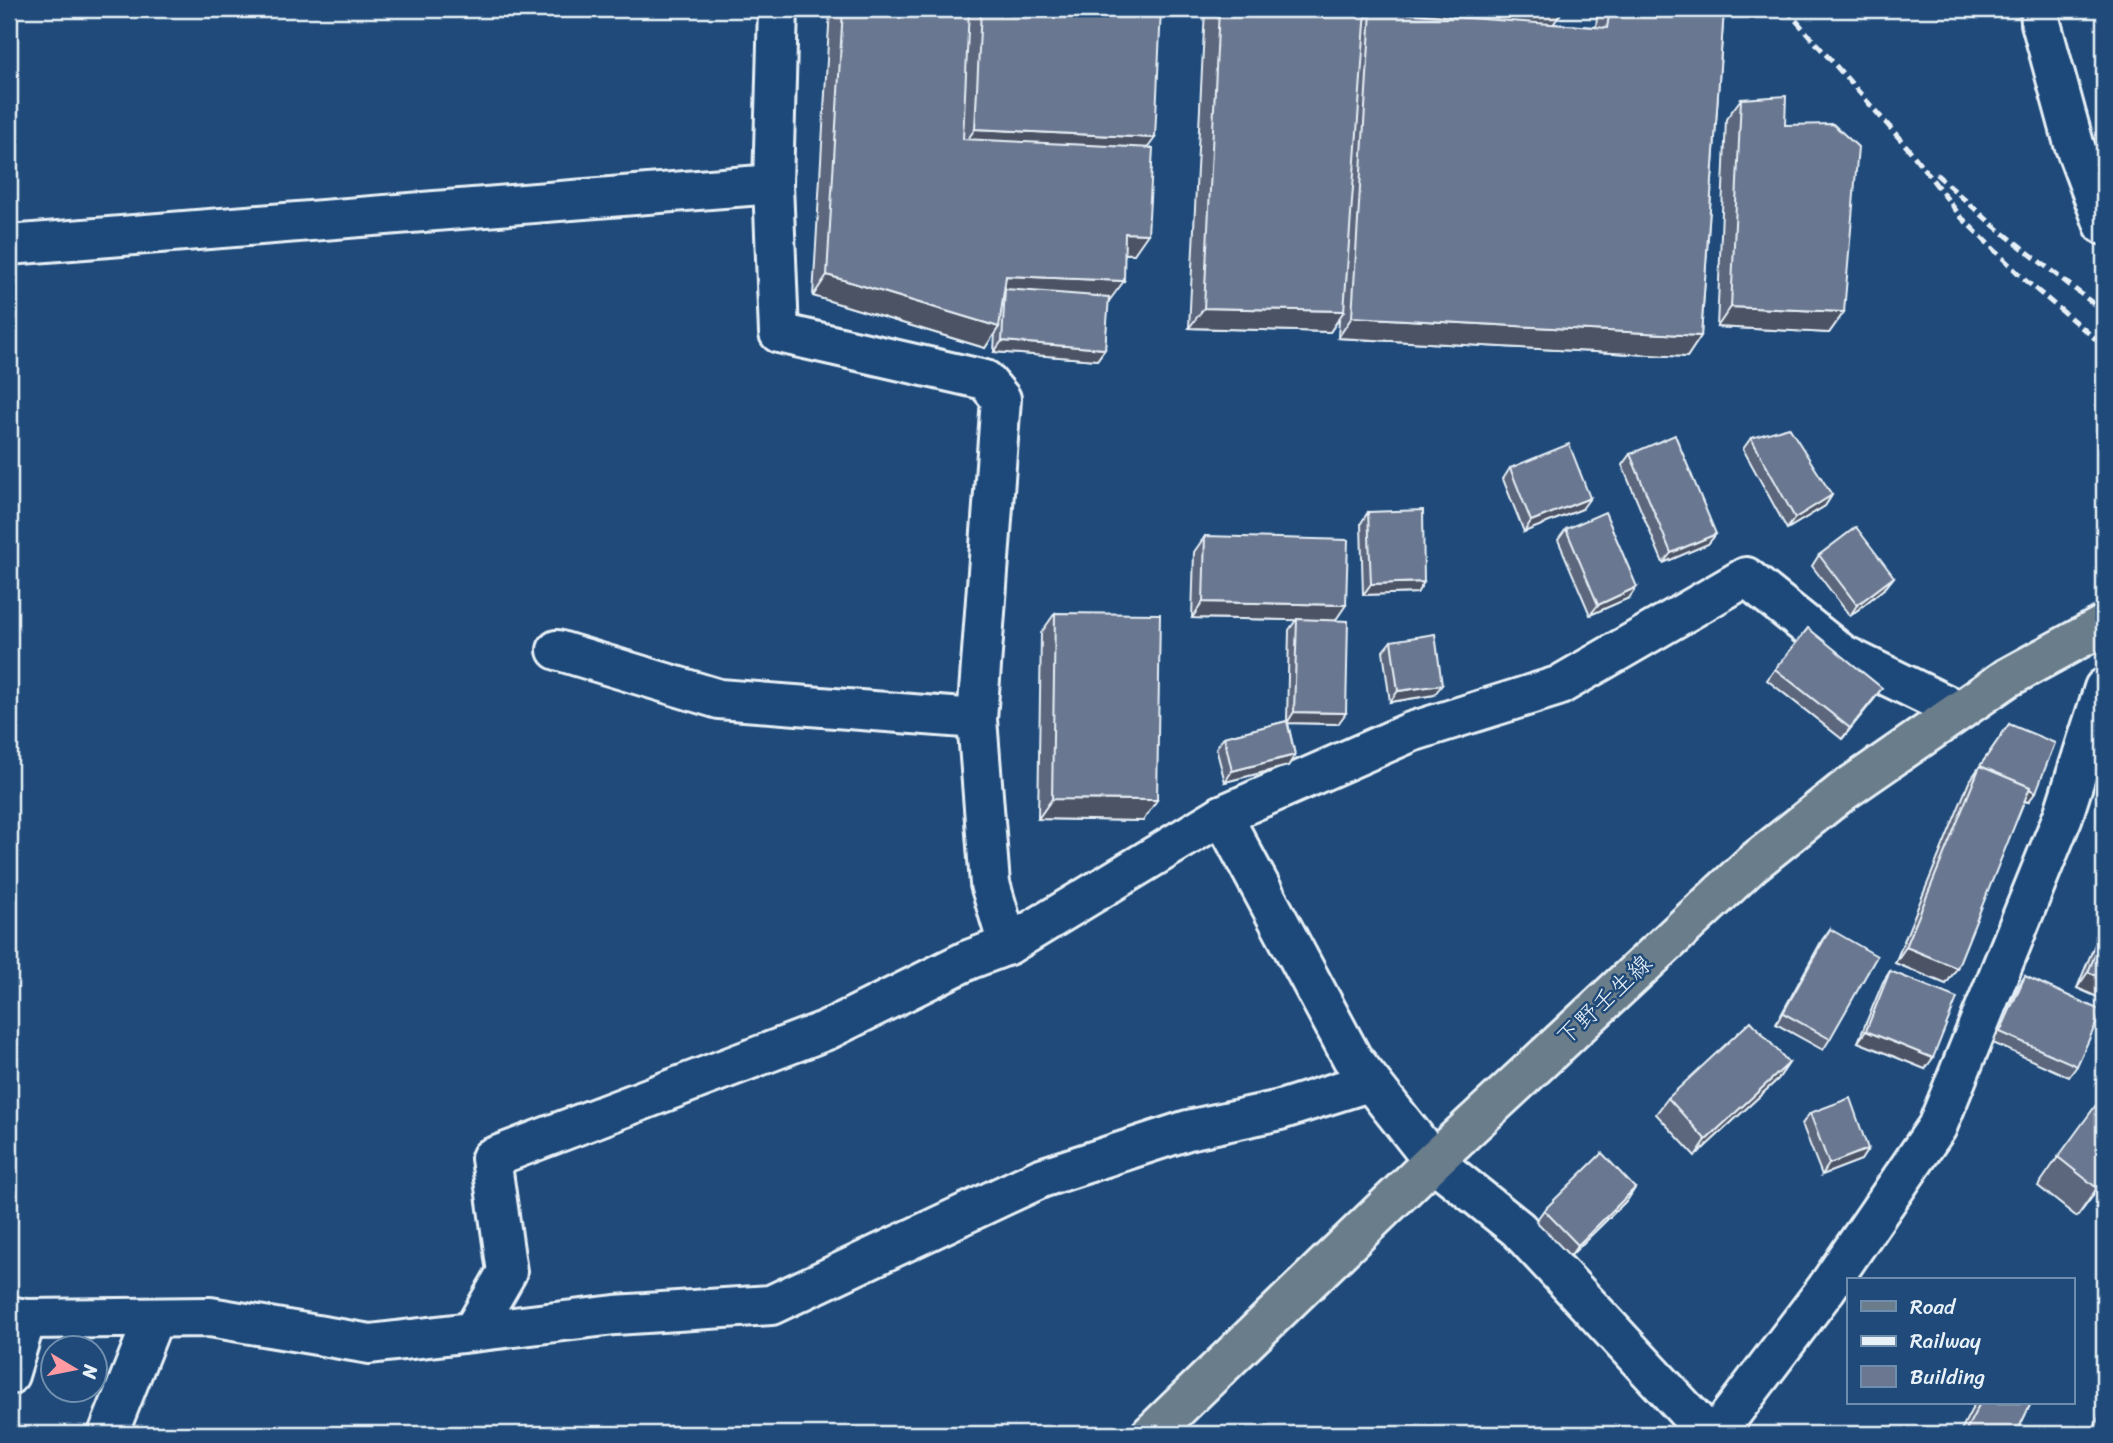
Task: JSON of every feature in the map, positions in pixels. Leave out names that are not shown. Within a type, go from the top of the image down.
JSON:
[{"type":"main road","name":"下野壬生線","points":[[1151,1434],[1433,1161],[1753,863],[1842,792],[2007,678],[2104,625]]},
{"type":"street","points":[[778,9],[773,184],[779,332],[985,380],[1001,399],[977,719],[990,884],[1009,945]]},
{"type":"street","points":[[2040,9],[2041,23],[2074,144],[2104,225]]},
{"type":"street","points":[[9,245],[773,184]]},
{"type":"street","points":[[473,1331],[507,1272],[491,1158],[827,1030],[968,960],[1009,945],[1222,815],[1411,732],[1558,686],[1746,577],[1842,654],[1959,711]]},
{"type":"street","points":[[557,650],[719,699],[977,719]]},
{"type":"street","points":[[1716,1434],[1826,1289],[1937,1127],[2063,816],[2104,688]]},
{"type":"street","points":[[1222,815],[1352,1058],[1369,1082],[1433,1161],[1518,1229],[1708,1434]]},
{"type":"street","points":[[9,1375],[17,1317],[210,1317],[370,1344],[615,1315],[771,1305],[1041,1178],[1188,1130],[1280,1110],[1369,1082]]},
{"type":"street","points":[[108,1434],[155,1318]]},
{"type":"building","points":[[843,9],[969,9],[963,139],[1153,148],[1148,234],[1125,233],[1124,281],[1006,276],[999,327],[827,275]]},
{"type":"building","points":[[981,9],[1161,9],[1155,138],[975,129]]},
{"type":"building","points":[[1219,9],[1366,9],[1344,311],[1204,308]]},
{"type":"building","points":[[1610,9],[1724,9],[1701,336],[1352,317],[1371,11],[1607,28]]},
{"type":"building","points":[[1786,96],[1785,125],[1833,124],[1858,147],[1844,312],[1731,307],[1741,99]]},
{"type":"building","points":[[1005,289],[1109,297],[1105,349],[1002,341]]},
{"type":"building","points":[[1789,427],[1832,495],[1795,518],[1751,438]]},
{"type":"building","points":[[1675,435],[1716,534],[1671,553],[1630,454]]},
{"type":"building","points":[[1569,444],[1590,498],[1531,521],[1510,468]]},
{"type":"building","points":[[1423,510],[1424,582],[1371,584],[1368,512]]},
{"type":"building","points":[[1605,512],[1637,587],[1598,605],[1566,529]]},
{"type":"building","points":[[1856,527],[1894,577],[1857,605],[1819,555]]},
{"type":"building","points":[[1205,536],[1348,540],[1346,605],[1203,602]]},
{"type":"building","points":[[1055,613],[1160,614],[1157,800],[1052,799]]},
{"type":"building","points":[[1297,619],[1348,621],[1346,713],[1294,712]]},
{"type":"building","points":[[1808,628],[1882,688],[1850,728],[1775,669]]},
{"type":"building","points":[[1435,634],[1442,685],[1398,691],[1391,641]]},
{"type":"building","points":[[1287,721],[1295,755],[1232,771],[1224,737]]},
{"type":"building","points":[[2009,724],[2055,743],[2036,792],[1980,766]]},
{"type":"building","points":[[1980,766],[2030,787],[1957,968],[1906,947]]},
{"type":"building","points":[[1830,929],[1877,956],[1830,1039],[1783,1013]]},
{"type":"building","points":[[2104,933],[2104,979],[2088,972]]},
{"type":"building","points":[[1890,971],[1957,998],[1933,1058],[1866,1031]]},
{"type":"building","points":[[2025,976],[2102,1011],[2077,1066],[2000,1032]]},
{"type":"building","points":[[1751,1021],[1789,1063],[1706,1140],[1668,1098]]},
{"type":"building","points":[[2104,1094],[2104,1179],[2097,1188],[2058,1157]]},
{"type":"building","points":[[1850,1098],[1868,1149],[1829,1164],[1810,1113]]},
{"type":"building","points":[[1602,1153],[1635,1188],[1578,1245],[1544,1210]]},
{"type":"building","points":[[1979,1404],[2031,1404],[2016,1434],[1964,1434]]},
{"type":"railway","points":[[1786,9],[1908,148],[1961,217],[2026,281],[2104,346]]},
{"type":"railway","points":[[1936,174],[1993,225],[2104,312]]}]
